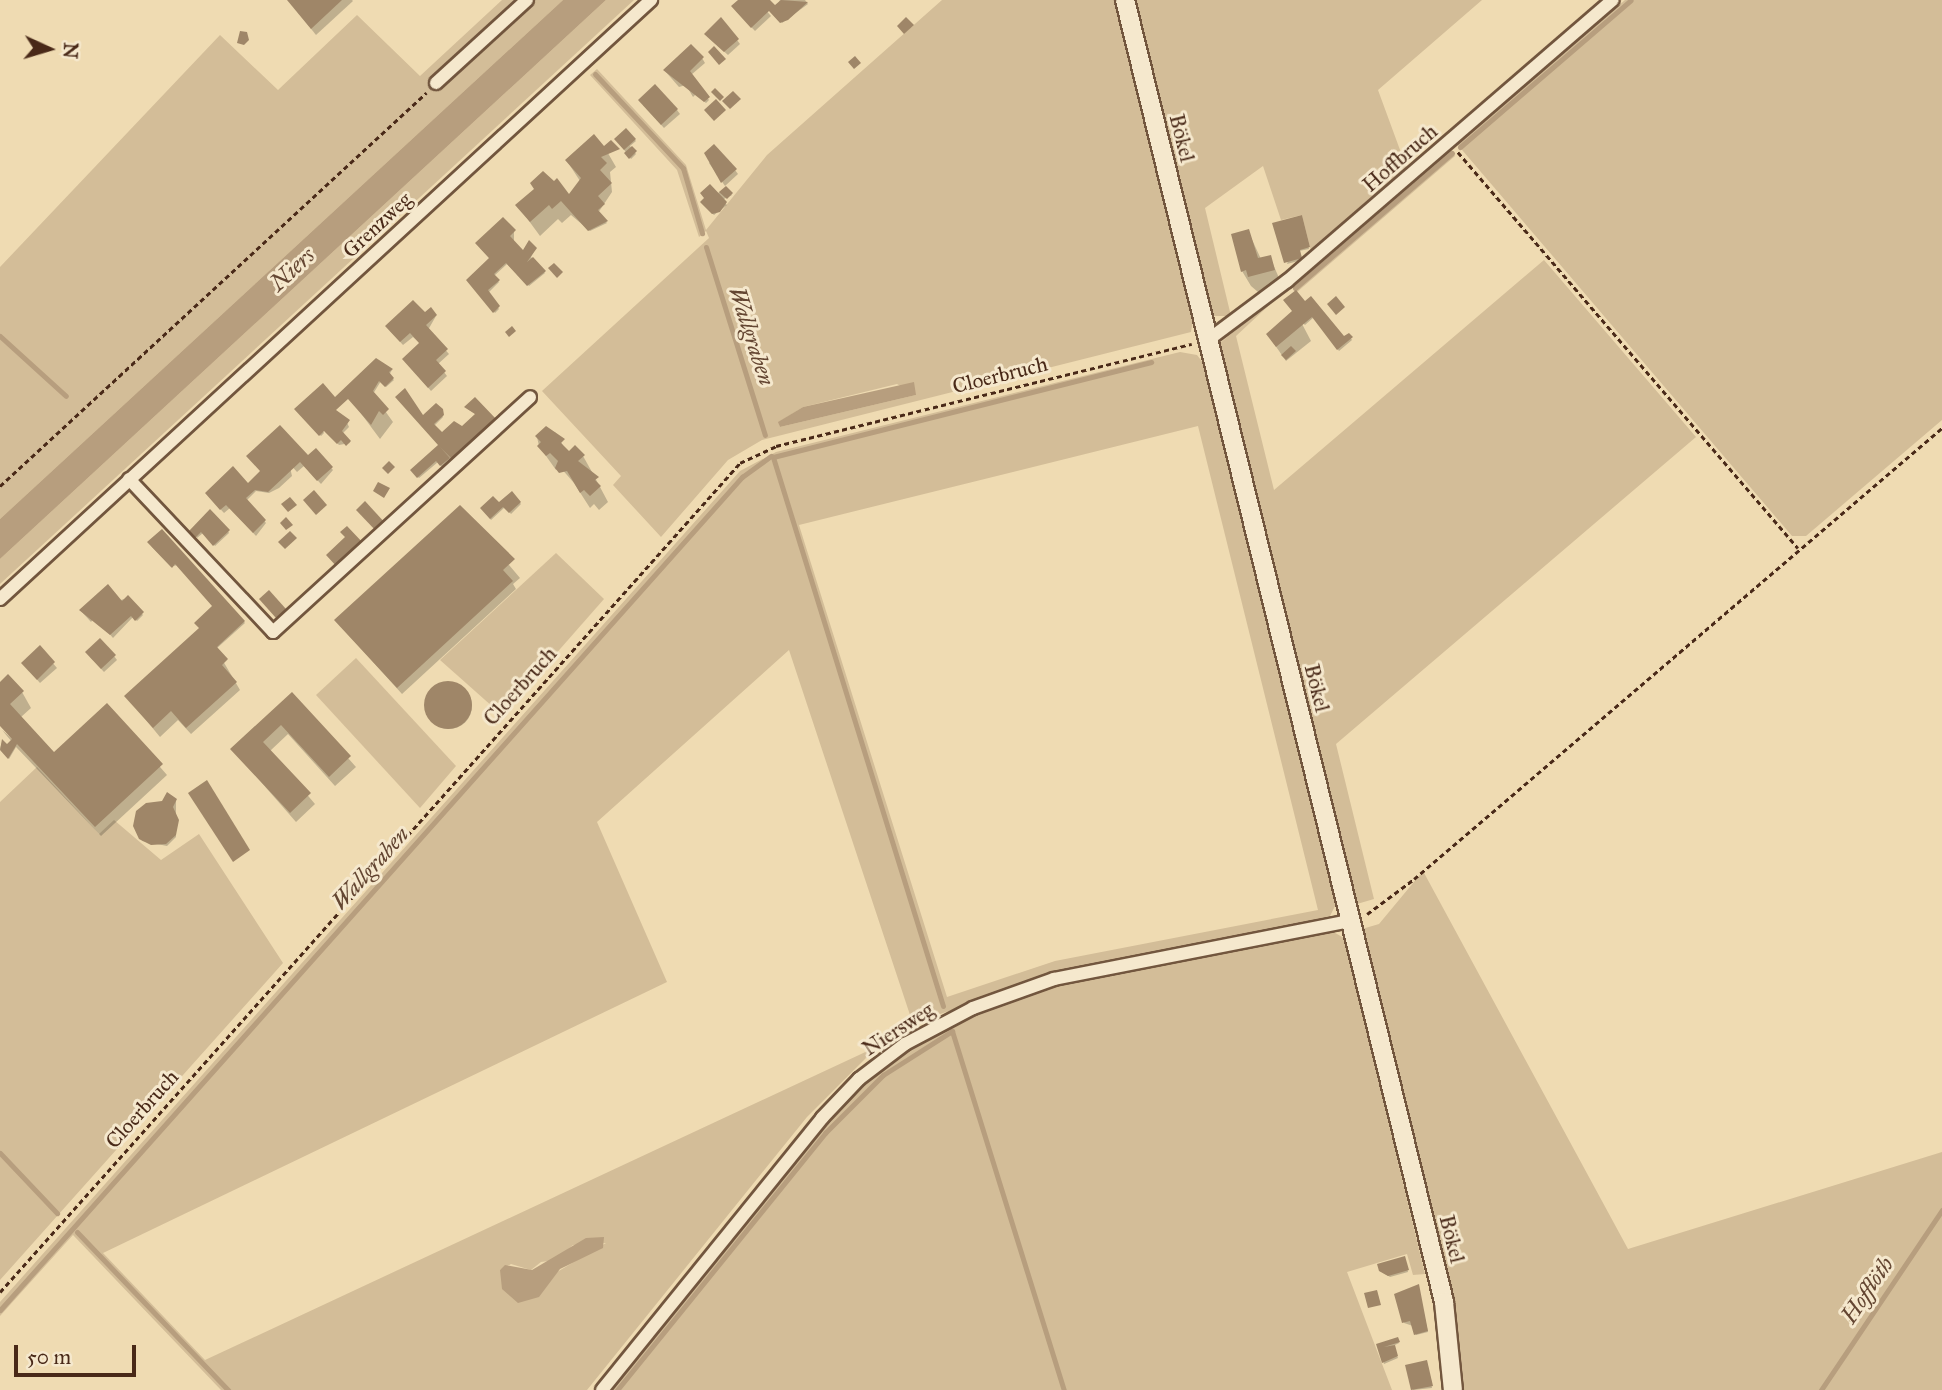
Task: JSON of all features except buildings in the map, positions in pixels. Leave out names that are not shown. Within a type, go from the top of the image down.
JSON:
[{"type":"main road","name":"Bökel","points":[[1125,0],[1444,1302],[1453,1390]]},
{"type":"street","points":[[436,83],[527,0]]},
{"type":"street","name":"Grenzweg","points":[[0,599],[651,0]]},
{"type":"street","name":"Hoffbruch","points":[[1208,340],[1279,288],[1613,0]]},
{"type":"street","points":[[129,479],[273,632],[530,397]]},
{"type":"street","name":"Niersweg","points":[[602,1390],[822,1118],[859,1079],[905,1044],[981,1004],[1054,979],[1351,921]]},
{"type":"path","points":[[0,486],[436,83]]},
{"type":"path","points":[[1449,142],[1798,549]]},
{"type":"path","name":"Cloerbruch","points":[[0,1292],[740,463],[776,446],[1208,340]]},
{"type":"path","points":[[1351,921],[1414,879],[1942,428]]},
{"type":"shaded area","points":[[502,0],[563,0],[0,519],[0,267],[220,35],[278,90],[357,15],[420,76]]},
{"type":"shaded area","points":[[606,0],[634,0],[0,584],[0,559]]},
{"type":"shaded area","points":[[942,0],[1115,0],[1193,320],[1191,332],[762,440],[728,460],[661,537],[613,485],[621,476],[542,391],[709,238],[706,231],[699,237],[677,170],[590,75],[597,69],[686,165],[706,230],[767,155]],"holes":[[[897,384],[916,395],[780,427],[779,422],[803,407]]]},
{"type":"shaded area","points":[[1135,0],[1482,0],[1378,90],[1407,169],[1311,251],[1302,215],[1281,220],[1263,166],[1205,208],[1231,316],[1212,316]]},
{"type":"shaded area","points":[[1625,0],[1942,0],[1942,420],[1806,536],[1792,536],[1457,144]]},
{"type":"shaded area","points":[[1450,149],[1455,156],[1297,292],[1291,285],[1236,336],[1274,490],[1544,260],[1696,437],[1336,744],[1374,899],[1357,904],[1219,344]]},
{"type":"shaded area","points":[[1180,352],[1197,355],[1204,364],[1336,904],[1330,916],[1009,989],[913,1024],[789,650],[597,822],[667,982],[103,1253],[205,1360],[889,1041],[867,1057],[807,1117],[587,1390],[221,1390],[73,1235],[0,1316],[0,1302],[740,471],[776,452]],"holes":[[[1198,426],[1318,910],[1055,961],[947,997],[799,525]],[[606,1243],[557,1272],[500,1270],[511,1264],[531,1270],[541,1262],[555,1260],[573,1245]]]},
{"type":"shaded area","points":[[556,553],[604,599],[502,715],[440,660]]},
{"type":"shaded area","points":[[356,658],[456,766],[420,808],[316,695]]},
{"type":"shaded area","points":[[37,767],[99,834],[114,820],[161,860],[199,834],[283,963],[0,1280],[0,802]]},
{"type":"shaded area","points":[[1423,871],[1628,1249],[1942,1152],[1942,1390],[1462,1390],[1452,1304],[1362,929],[1379,924]]},
{"type":"shaded area","points":[[1330,930],[1344,938],[1425,1274],[1413,1275],[1407,1254],[1347,1272],[1392,1390],[610,1390],[821,1129],[879,1071],[927,1037],[1016,993],[1078,977]]},
{"type":"water","name":"Niers","points":[[563,0],[606,0],[0,559],[0,519]]},
{"type":"water","points":[[914,382],[916,395],[780,427],[778,422],[803,407]]},
{"type":"water","points":[[604,1237],[603,1248],[560,1269],[539,1297],[518,1303],[502,1289],[500,1270],[505,1265],[532,1270],[586,1238]]},
{"type":"waterway","points":[[1460,147],[1631,0]]},
{"type":"waterway","name":"Wallgraben","points":[[595,74],[683,168],[702,233]]},
{"type":"waterway","points":[[1295,288],[1452,153]]},
{"type":"waterway","name":"Wallgraben","points":[[706,247],[765,435]]},
{"type":"waterway","points":[[0,336],[66,396]]},
{"type":"waterway","points":[[943,1006],[773,457],[1151,362]]},
{"type":"waterway","name":"Wallgraben","points":[[0,1310],[742,477],[771,456]]},
{"type":"waterway","points":[[617,1390],[825,1133],[883,1075],[952,1031],[1064,1390]]},
{"type":"waterway","points":[[0,1153],[57,1213]]},
{"type":"waterway","name":"Hofflöth","points":[[1821,1390],[1942,1210]]},
{"type":"waterway","points":[[77,1232],[228,1390]]}]
